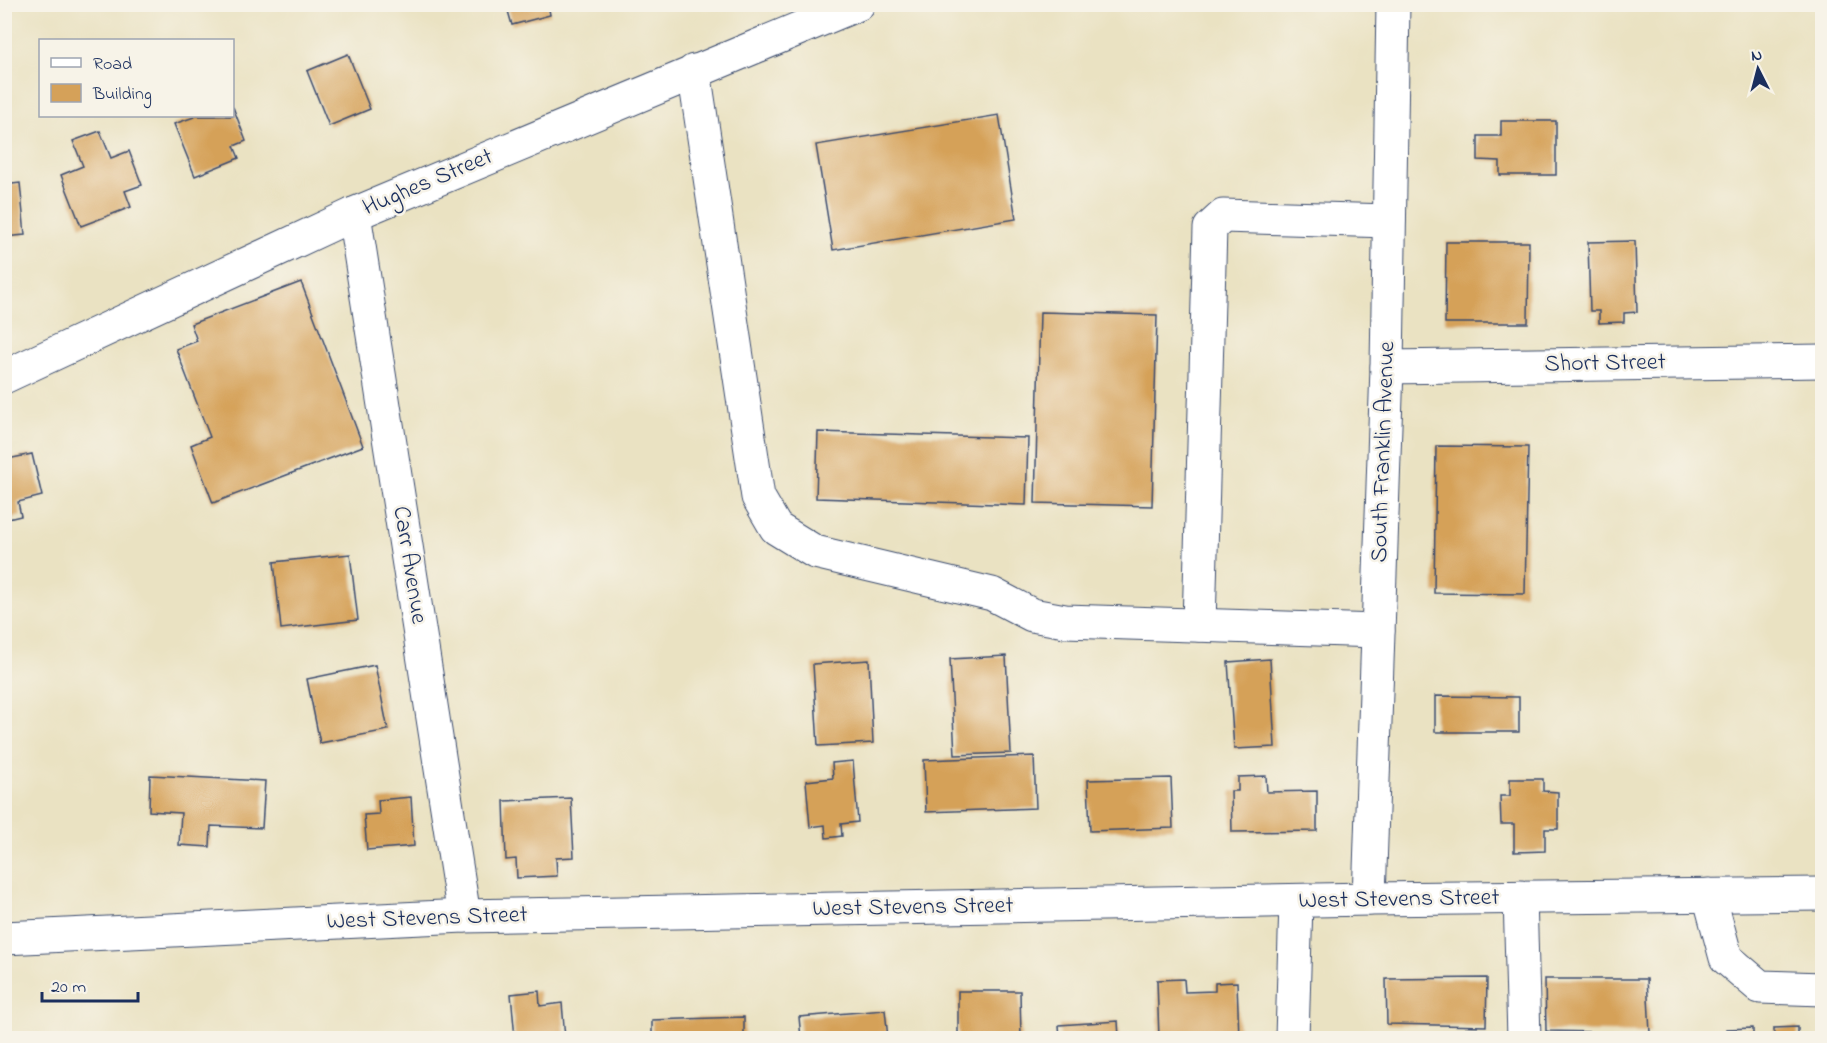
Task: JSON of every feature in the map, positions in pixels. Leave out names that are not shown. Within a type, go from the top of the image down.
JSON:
[{"type":"street","name":"Hughes Street","points":[[4,377],[354,214],[694,71],[796,17],[858,4]]},
{"type":"street","name":"South Franklin Avenue","points":[[1369,899],[1387,367],[1393,4]]},
{"type":"street","points":[[694,71],[758,496],[776,528],[815,552],[993,594],[1032,615],[1065,621],[1378,631]]},
{"type":"street","name":"Carr Avenue","points":[[354,214],[465,916]]},
{"type":"street","points":[[1199,625],[1210,228],[1223,216],[1389,221]]},
{"type":"street","name":"Short Street","points":[[1387,367],[1822,361]]},
{"type":"street","name":"West Stevens Street","points":[[4,938],[465,916],[1369,899],[1822,894]]},
{"type":"street","points":[[1709,896],[1726,958],[1760,987],[1822,989]]},
{"type":"street","points":[[1520,897],[1524,1038]]},
{"type":"street","points":[[1292,1038],[1296,902]]},
{"type":"building","points":[[506,4],[548,4],[550,15],[512,25]]},
{"type":"building","points":[[348,54],[370,109],[329,126],[307,71]]},
{"type":"building","points":[[234,110],[246,141],[234,146],[239,158],[195,176],[174,124],[194,117],[234,117]]},
{"type":"building","points":[[999,115],[1016,219],[833,250],[816,145]]},
{"type":"building","points":[[1501,121],[1556,121],[1556,175],[1500,175],[1500,161],[1478,160],[1478,136],[1501,136]]},
{"type":"building","points":[[100,131],[111,158],[129,151],[142,185],[125,191],[131,207],[81,226],[61,175],[83,166],[73,141]]},
{"type":"building","points":[[20,183],[25,235],[4,237],[4,185]]},
{"type":"building","points":[[1635,241],[1637,312],[1624,313],[1624,322],[1599,323],[1599,311],[1590,311],[1588,242]]},
{"type":"building","points":[[1446,242],[1529,242],[1528,323],[1445,323]]},
{"type":"building","points":[[301,282],[363,446],[213,503],[191,445],[210,437],[176,349],[197,341],[191,324]]},
{"type":"building","points":[[1040,312],[1157,315],[1152,506],[1035,503]]},
{"type":"building","points":[[818,432],[1028,438],[1026,505],[816,498]]},
{"type":"building","points":[[1436,446],[1528,447],[1525,594],[1434,593]]},
{"type":"building","points":[[4,449],[8,459],[32,454],[42,496],[18,502],[21,516],[4,520]]},
{"type":"building","points":[[350,554],[358,620],[281,629],[274,562]]},
{"type":"building","points":[[1006,656],[1011,753],[955,755],[950,659]]},
{"type":"building","points":[[1270,659],[1275,747],[1234,749],[1228,662]]},
{"type":"building","points":[[869,660],[873,743],[818,746],[813,664]]},
{"type":"building","points":[[375,665],[388,730],[320,743],[307,679]]},
{"type":"building","points":[[1435,696],[1519,697],[1519,732],[1435,732]]},
{"type":"building","points":[[1034,756],[1036,808],[926,812],[924,760]]},
{"type":"building","points":[[853,761],[858,822],[841,824],[842,836],[826,838],[825,825],[810,827],[806,781],[833,778],[832,763]]},
{"type":"building","points":[[150,775],[265,781],[262,828],[211,826],[210,847],[179,845],[181,813],[149,811]]},
{"type":"building","points":[[1266,776],[1267,792],[1317,791],[1317,831],[1232,832],[1231,791],[1238,791],[1238,777]]},
{"type":"building","points":[[1171,778],[1173,828],[1090,831],[1088,780]]},
{"type":"building","points":[[1510,779],[1543,779],[1543,791],[1558,792],[1558,829],[1545,829],[1545,851],[1514,852],[1514,824],[1501,824],[1500,796],[1510,796]]},
{"type":"building","points":[[411,797],[414,846],[367,850],[364,815],[379,814],[378,800]]},
{"type":"building","points":[[571,798],[574,857],[556,858],[557,876],[517,878],[516,859],[506,860],[504,801]]},
{"type":"building","points":[[1487,978],[1486,1026],[1387,1024],[1386,979]]},
{"type":"building","points":[[1184,979],[1185,992],[1215,991],[1215,983],[1237,982],[1239,1038],[1159,1038],[1157,980]]},
{"type":"building","points":[[1545,979],[1647,979],[1650,1033],[1546,1031]]},
{"type":"building","points":[[539,991],[540,1006],[562,1003],[565,1038],[515,1038],[511,994]]},
{"type":"building","points":[[958,991],[1020,991],[1021,1038],[958,1038]]},
{"type":"building","points":[[885,1010],[888,1038],[801,1038],[799,1017]]},
{"type":"building","points":[[744,1017],[744,1038],[652,1038],[652,1020]]},
{"type":"building","points":[[1118,1021],[1119,1038],[1060,1038],[1059,1025]]},
{"type":"building","points":[[1798,1027],[1798,1038],[1774,1038],[1774,1028]]},
{"type":"building","points":[[1753,1028],[1753,1038],[1726,1038],[1726,1029]]}]
